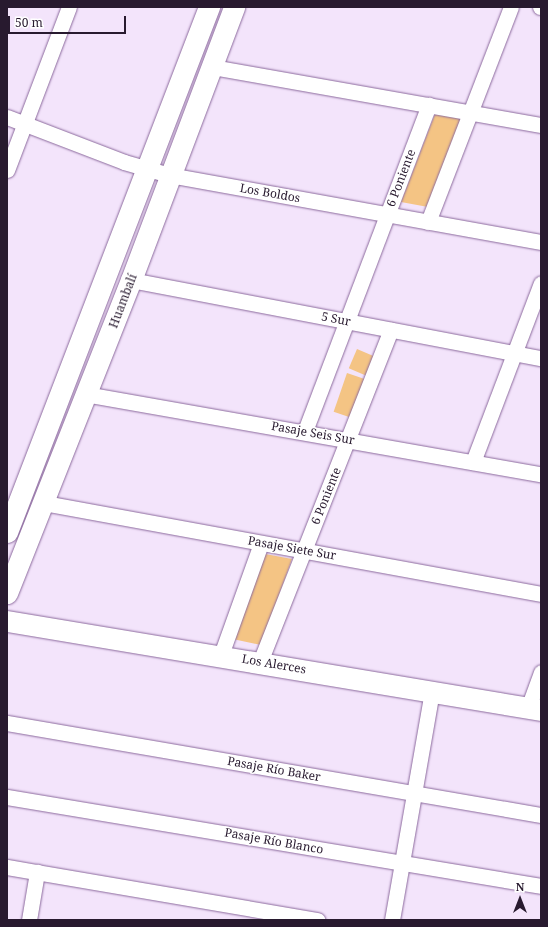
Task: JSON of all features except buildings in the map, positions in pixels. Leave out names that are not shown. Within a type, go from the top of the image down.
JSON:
[{"type":"street","points":[[7,170],[69,7]]},
{"type":"street","points":[[7,532],[209,7]]},
{"type":"street","name":"Huambalí","points":[[7,593],[44,503],[85,394],[131,280],[234,7]]},
{"type":"street","points":[[428,222],[511,7]]},
{"type":"street","points":[[212,67],[541,125]]},
{"type":"street","name":"6 Poniente","points":[[305,431],[429,105]]},
{"type":"street","name":"Los Boldos","points":[[7,117],[146,168],[170,175],[541,242]]},
{"type":"street","name":"5 Sur","points":[[131,280],[541,358]]},
{"type":"street","points":[[473,462],[541,283]]},
{"type":"street","name":"6 Poniente","points":[[260,662],[391,330]]},
{"type":"street","name":"Pasaje Seis Sur","points":[[85,394],[305,431],[541,474]]},
{"type":"street","name":"Pasaje Siete Sur","points":[[44,503],[541,594]]},
{"type":"street","points":[[221,655],[261,543]]},
{"type":"street","name":"Los Alerces","points":[[7,621],[221,655],[534,709]]},
{"type":"street","points":[[534,709],[541,672]]},
{"type":"street","points":[[392,920],[432,691]]},
{"type":"street","name":"Pasaje Río Baker","points":[[7,723],[541,815]]},
{"type":"street","name":"Pasaje Río Blanco","points":[[7,797],[541,886]]},
{"type":"street","points":[[7,867],[318,920]]},
{"type":"street","points":[[29,920],[37,872]]},
{"type":"shaded area","points":[[435,114],[464,119],[428,207],[401,202]]},
{"type":"shaded area","points":[[357,349],[376,357],[368,377],[349,368]]},
{"type":"shaded area","points":[[347,373],[367,380],[354,419],[334,412]]},
{"type":"shaded area","points":[[260,553],[292,559],[261,645],[228,638]]}]
